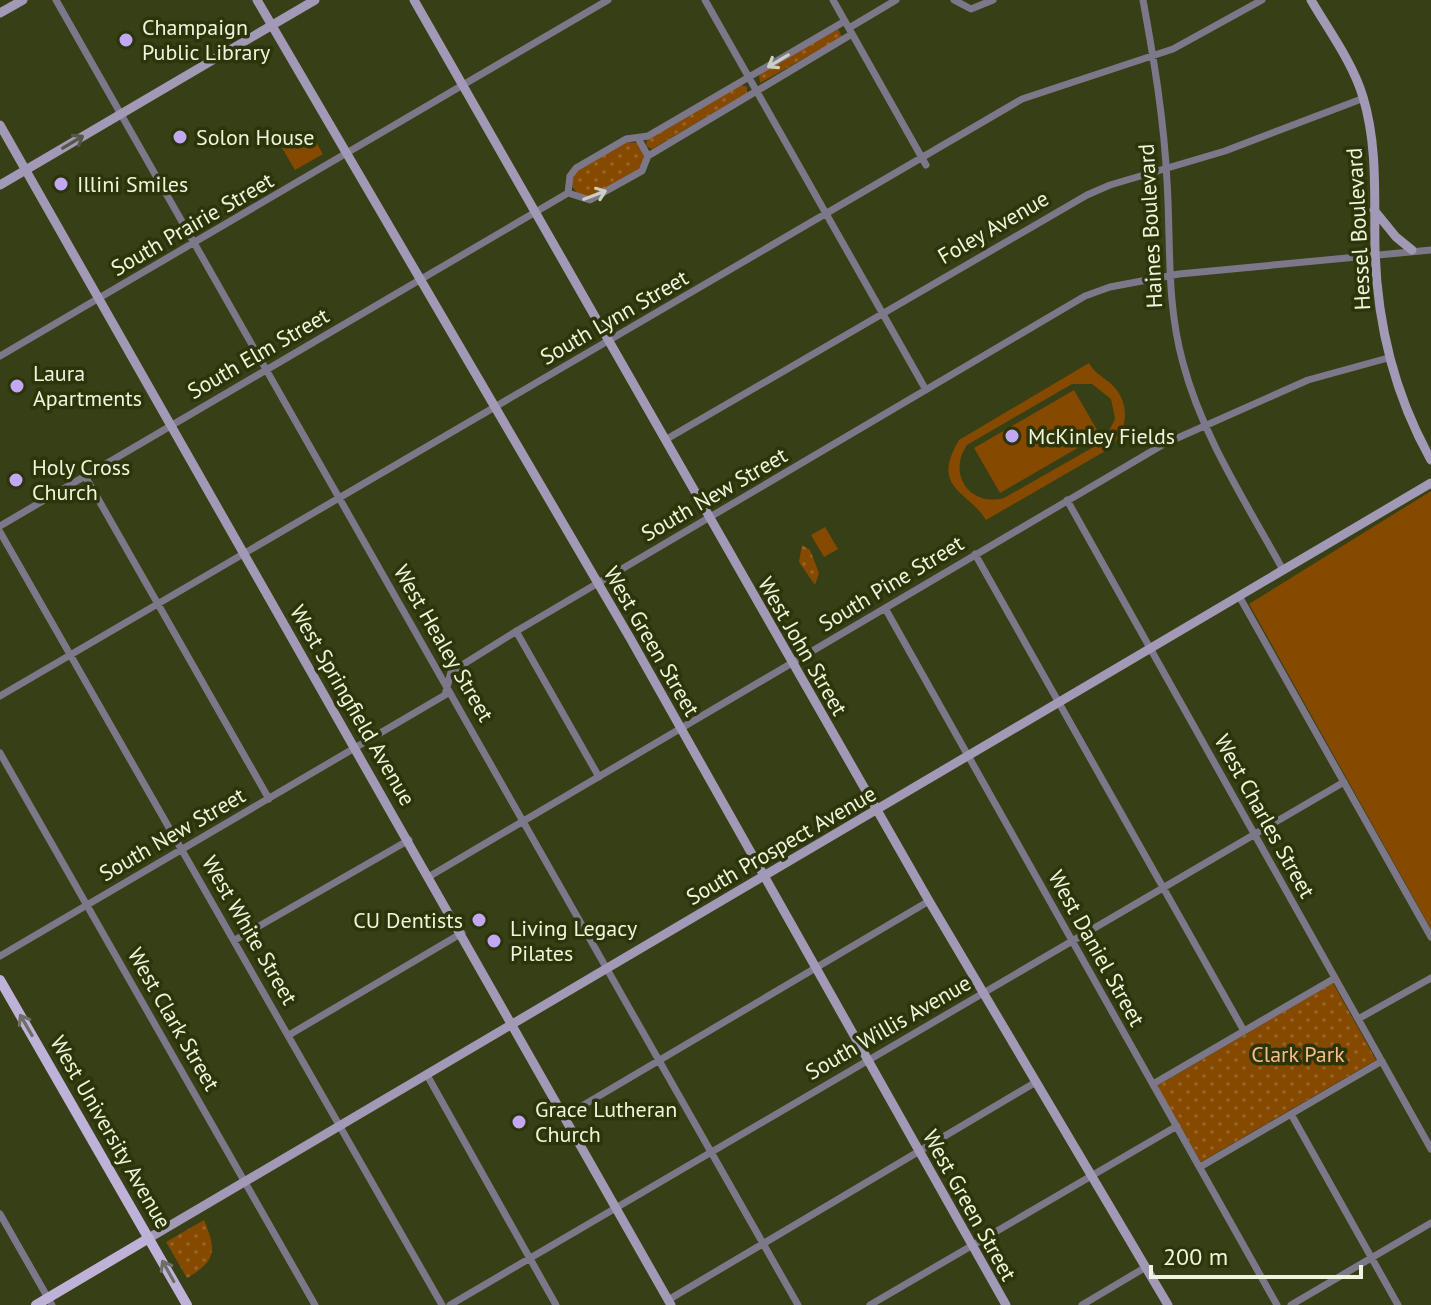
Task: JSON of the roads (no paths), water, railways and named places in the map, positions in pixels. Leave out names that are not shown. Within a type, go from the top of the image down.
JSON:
[{"type":"main road","name":"West University Avenue","points":[[0,980],[187,1305]]},
{"type":"main road","points":[[36,1305],[50,1301],[149,1238]]},
{"type":"street","points":[[0,13],[23,0]]},
{"type":"street","name":"West Healey Street","points":[[56,0],[609,967],[798,1305]]},
{"type":"street","name":"West Green Street","points":[[257,0],[681,727],[1006,1305]]},
{"type":"street","points":[[0,185],[315,0]]},
{"type":"street","name":"West John Street","points":[[414,0],[876,810],[1168,1305]]},
{"type":"street","name":"South Prairie Street","points":[[0,356],[608,0]]},
{"type":"street","points":[[705,0],[926,390]]},
{"type":"street","points":[[833,0],[926,165]]},
{"type":"street","points":[[848,28],[757,90],[648,156],[642,171],[584,201],[568,193],[573,171],[626,139],[639,140],[896,0]]},
{"type":"street","points":[[956,1],[977,8],[993,0]]},
{"type":"street","name":"Haines Boulevard","points":[[1143,0],[1155,56],[1166,167],[1168,275],[1182,360],[1204,427],[1283,570]]},
{"type":"street","name":"South Lynn Street","points":[[0,696],[1022,99],[1190,42],[1262,0]]},
{"type":"street","name":"Hessel Boulevard","points":[[1311,0],[1364,98],[1373,150],[1375,253],[1388,358],[1406,410],[1431,460]]},
{"type":"street","name":"Foley Avenue","points":[[665,440],[1064,207],[1110,185],[1225,151],[1364,98]]},
{"type":"street","name":"West Springfield Avenue","points":[[0,125],[670,1302]]},
{"type":"street","points":[[639,140],[648,156]]},
{"type":"street","name":"South Elm Street","points":[[0,526],[568,193]]},
{"type":"street","points":[[1374,210],[1388,229],[1412,250]]},
{"type":"street","name":"South New Street","points":[[0,956],[445,695],[451,672],[516,631],[1085,296],[1110,287],[1168,275],[1431,250]]},
{"type":"street","name":"South Pine Street","points":[[430,876],[1164,444],[1308,380],[1388,358]]},
{"type":"street","points":[[85,476],[269,799]]},
{"type":"street","name":"South Prospect Avenue","points":[[149,1238],[1431,483]]},
{"type":"street","name":"West Charles Street","points":[[1067,500],[1431,1149]]},
{"type":"street","name":"West White Street","points":[[0,532],[442,1305]]},
{"type":"street","points":[[975,554],[1244,1031]]},
{"type":"street","points":[[1239,596],[1431,937]]},
{"type":"street","name":"West Daniel Street","points":[[885,608],[1277,1305]]},
{"type":"street","points":[[516,631],[599,777]]},
{"type":"street","name":"West Clark Street","points":[[0,753],[315,1305]]},
{"type":"street","name":"South Willis Avenue","points":[[450,1305],[1344,782]]},
{"type":"street","points":[[235,940],[409,840]]},
{"type":"street","points":[[565,1116],[929,901]]},
{"type":"street","points":[[289,1035],[462,933]]},
{"type":"street","points":[[1153,1084],[1335,978]]},
{"type":"street","points":[[1358,1019],[1431,978]]},
{"type":"street","points":[[1200,1167],[1382,1061]]},
{"type":"street","points":[[427,1075],[556,1305]]},
{"type":"street","points":[[670,1302],[763,1243],[1036,1082]]},
{"type":"street","points":[[1291,1114],[1398,1305]]},
{"type":"street","points":[[870,1305],[1177,1126]]},
{"type":"street","points":[[0,1214],[50,1301]]},
{"type":"street","points":[[1291,1305],[1431,1223]]},
{"type":"street","points":[[1082,1305],[1146,1267]]},
{"type":"place","name":"Champaign Public Library","points":[[126,40]]},
{"type":"place","name":"Solon House","points":[[180,137]]},
{"type":"place","name":"Illini Smiles","points":[[61,184]]},
{"type":"place","name":"Laura Apartments","points":[[17,386]]},
{"type":"place","name":"McKinley Fields","points":[[1012,436]]},
{"type":"place","name":"Holy Cross Church","points":[[16,480]]},
{"type":"place","name":"CU Dentists","points":[[479,920]]},
{"type":"place","name":"Living Legacy Pilates","points":[[494,941]]},
{"type":"place","name":"Grace Lutheran Church","points":[[519,1122]]},
{"type":"park label","name":"Clark Park","points":[[1298,1054]]}]
